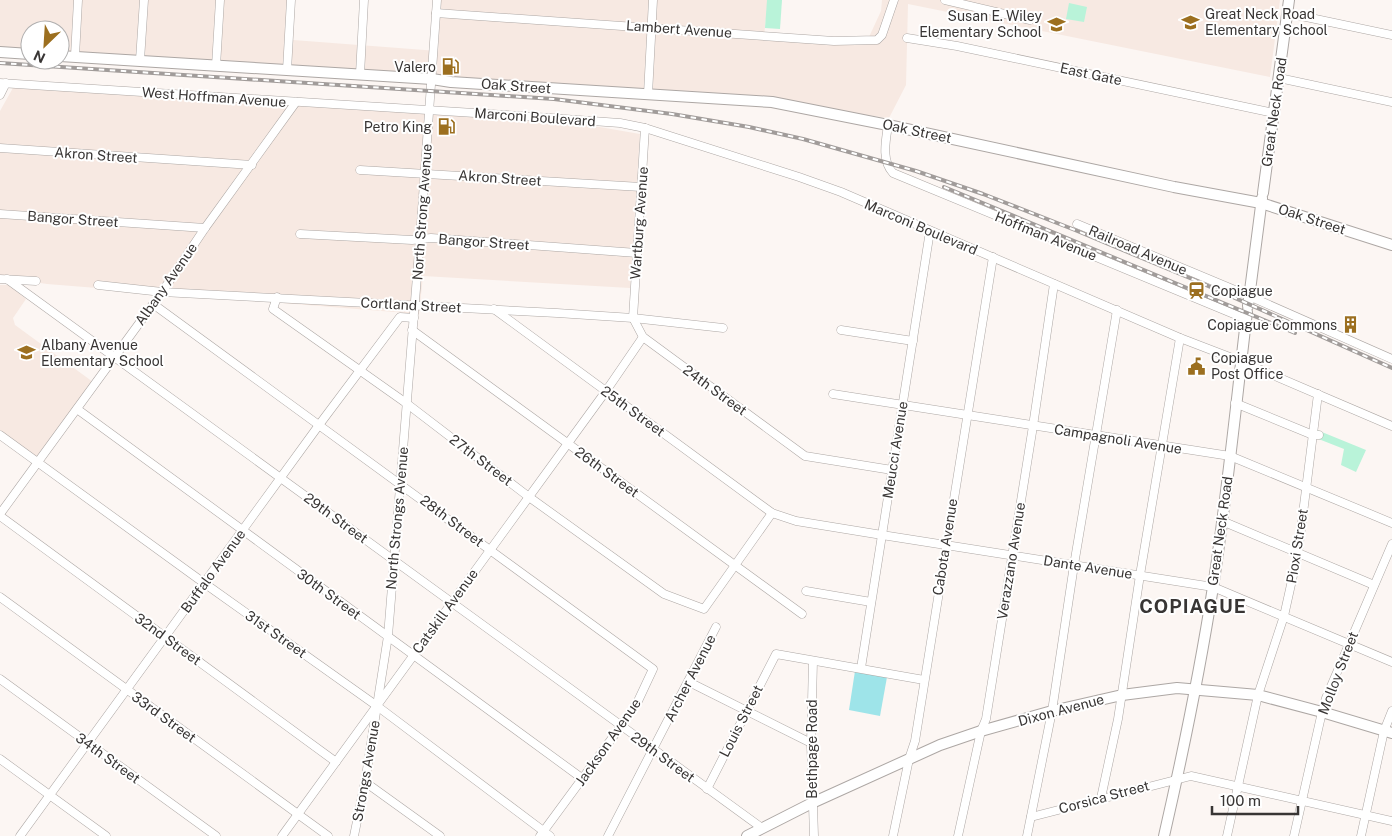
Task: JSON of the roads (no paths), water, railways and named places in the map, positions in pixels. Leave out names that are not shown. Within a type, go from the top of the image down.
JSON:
[{"type":"main road","name":"Great Neck Road","points":[[1164,836],[1195,689],[1213,587],[1240,361],[1289,0]]},
{"type":"main road","points":[[0,52],[20,53]]},
{"type":"main road","points":[[70,56],[432,79]]},
{"type":"main road","name":"Oak Street","points":[[432,79],[451,82],[772,102],[888,124],[1174,187],[1262,198],[1392,245]]},
{"type":"main road","name":"Dixon Avenue","points":[[748,836],[812,803],[940,745],[1052,711],[1122,695],[1160,689],[1195,689],[1258,695],[1388,732]]},
{"type":"street","points":[[74,56],[78,0]]},
{"type":"street","points":[[140,60],[144,0]]},
{"type":"street","points":[[216,66],[220,0]]},
{"type":"street","points":[[287,70],[291,0]]},
{"type":"street","points":[[360,74],[364,0]]},
{"type":"street","name":"North Strong Avenue","points":[[412,330],[437,0]]},
{"type":"street","points":[[648,94],[653,0]]},
{"type":"street","name":"Lambert Avenue","points":[[436,12],[834,41],[877,40],[882,35],[894,0]]},
{"type":"street","points":[[945,0],[1030,20]]},
{"type":"street","points":[[1287,13],[1392,35]]},
{"type":"street","name":"East Gate","points":[[907,38],[957,46],[1274,113]]},
{"type":"street","points":[[1279,78],[1392,102]]},
{"type":"street","points":[[0,95],[3,83]]},
{"type":"street","name":"West Hoffman Avenue","points":[[3,83],[429,110]]},
{"type":"street","name":"Albany Avenue","points":[[0,515],[162,292],[205,228],[296,102]]},
{"type":"street","name":"Marconi Boulevard","points":[[429,110],[614,122],[645,128],[798,176],[841,192],[1180,338],[1240,361],[1392,426]]},
{"type":"street","name":"Hoffman Avenue","points":[[888,124],[885,147],[888,167],[893,173],[1247,308]]},
{"type":"street","name":"Wartburg Avenue","points":[[633,318],[645,128]]},
{"type":"street","name":"Akron Street","points":[[0,148],[252,165]]},
{"type":"street","name":"Akron Street","points":[[360,170],[641,187]]},
{"type":"street","name":"Bangor Street","points":[[0,214],[205,228]]},
{"type":"street","name":"Railroad Avenue","points":[[1077,224],[1247,308],[1392,359]]},
{"type":"street","name":"Meucci Avenue","points":[[861,668],[930,231]]},
{"type":"street","name":"Bangor Street","points":[[300,234],[420,239],[637,253]]},
{"type":"street","name":"Cabota Avenue","points":[[892,836],[909,759],[915,741],[992,257]]},
{"type":"street","points":[[3,279],[36,281]]},
{"type":"street","name":"29th Street","points":[[3,279],[114,357],[762,828]]},
{"type":"street","name":"Verazzano Avenue","points":[[958,836],[981,731],[986,719],[1054,284]]},
{"type":"street","name":"Cortland Street","points":[[98,285],[162,292],[275,300],[494,309],[633,318],[723,328]]},
{"type":"street","name":"27th Street","points":[[275,300],[273,309],[406,404],[529,497],[664,594],[704,609],[735,565]]},
{"type":"street","name":"28th Street","points":[[153,304],[654,669]]},
{"type":"street","name":"25th Street","points":[[494,309],[772,513]]},
{"type":"street","points":[[1027,836],[1052,711],[1074,565],[1117,310]]},
{"type":"street","name":"Buffalo Avenue","points":[[20,836],[280,478],[400,318],[414,318]]},
{"type":"street","name":"24th Street","points":[[633,318],[643,337],[805,456],[892,470]]},
{"type":"street","name":"North Strongs Avenue","points":[[377,706],[388,636],[412,330]]},
{"type":"street","name":"26th Street","points":[[412,330],[802,614]]},
{"type":"street","points":[[841,330],[913,341]]},
{"type":"street","name":"Catskill Avenue","points":[[282,836],[606,391],[643,337]]},
{"type":"street","points":[[1101,798],[1122,695],[1180,338]]},
{"type":"street","name":"Campagnoli Avenue","points":[[833,394],[1230,456],[1392,524]]},
{"type":"street","name":"Pioxi Street","points":[[1227,836],[1258,695],[1284,616],[1298,553],[1306,487],[1316,435],[1318,394]]},
{"type":"street","points":[[1235,403],[1316,435]]},
{"type":"street","name":"30th Street","points":[[77,409],[582,778]]},
{"type":"street","name":"31st Street","points":[[0,435],[204,584],[377,706],[545,834]]},
{"type":"street","points":[[735,565],[772,513]]},
{"type":"street","name":"Dante Avenue","points":[[772,513],[796,521],[1213,587],[1392,662]]},
{"type":"street","name":"32nd Street","points":[[0,515],[336,762]]},
{"type":"street","points":[[1222,521],[1374,585]]},
{"type":"street","name":"Molloy Street","points":[[1294,836],[1322,712],[1392,544]]},
{"type":"street","points":[[806,591],[871,602]]},
{"type":"street","name":"33rd Street","points":[[0,597],[328,836]]},
{"type":"street","name":"Archer Avenue","points":[[608,836],[716,627]]},
{"type":"street","name":"Louis Street","points":[[707,788],[776,654],[813,661]]},
{"type":"street","points":[[813,661],[924,680]]},
{"type":"street","name":"Bethpage Road","points":[[813,661],[811,743],[814,836]]},
{"type":"street","name":"Jackson Avenue","points":[[545,834],[582,778],[638,701],[654,669]]},
{"type":"street","name":"34th Street","points":[[0,680],[216,836]]},
{"type":"street","points":[[689,682],[811,743]]},
{"type":"street","name":"Strongs Avenue","points":[[354,836],[377,706]]},
{"type":"street","points":[[1361,836],[1392,711]]},
{"type":"street","points":[[0,759],[106,836]]},
{"type":"street","name":"Corsica Street","points":[[1031,817],[1177,778],[1191,776],[1392,821]]},
{"type":"street","points":[[365,782],[440,836]]},
{"type":"water","points":[[855,671],[887,677],[880,716],[849,710]]},
{"type":"railway","points":[[0,63],[554,99],[672,114],[749,127],[803,139],[916,171],[983,194],[1197,281],[1392,368]]},
{"type":"railway","points":[[944,187],[1295,333]]},
{"type":"place","name":"Great Neck Road Elementary School","points":[[1191,22]]},
{"type":"place","name":"Susan E. Wiley Elementary School","points":[[1056,24]]},
{"type":"place","name":"Valero","points":[[450,67]]},
{"type":"place","name":"Petro King","points":[[446,127]]},
{"type":"place","name":"Copiague","points":[[1197,291]]},
{"type":"place","name":"Copiague Commons","points":[[1351,325]]},
{"type":"place","name":"Albany Avenue Elementary School","points":[[27,353]]},
{"type":"place","name":"Copiague Post Office","points":[[1197,366]]},
{"type":"district","name":"COPIAGUE","points":[[1193,606]]}]
